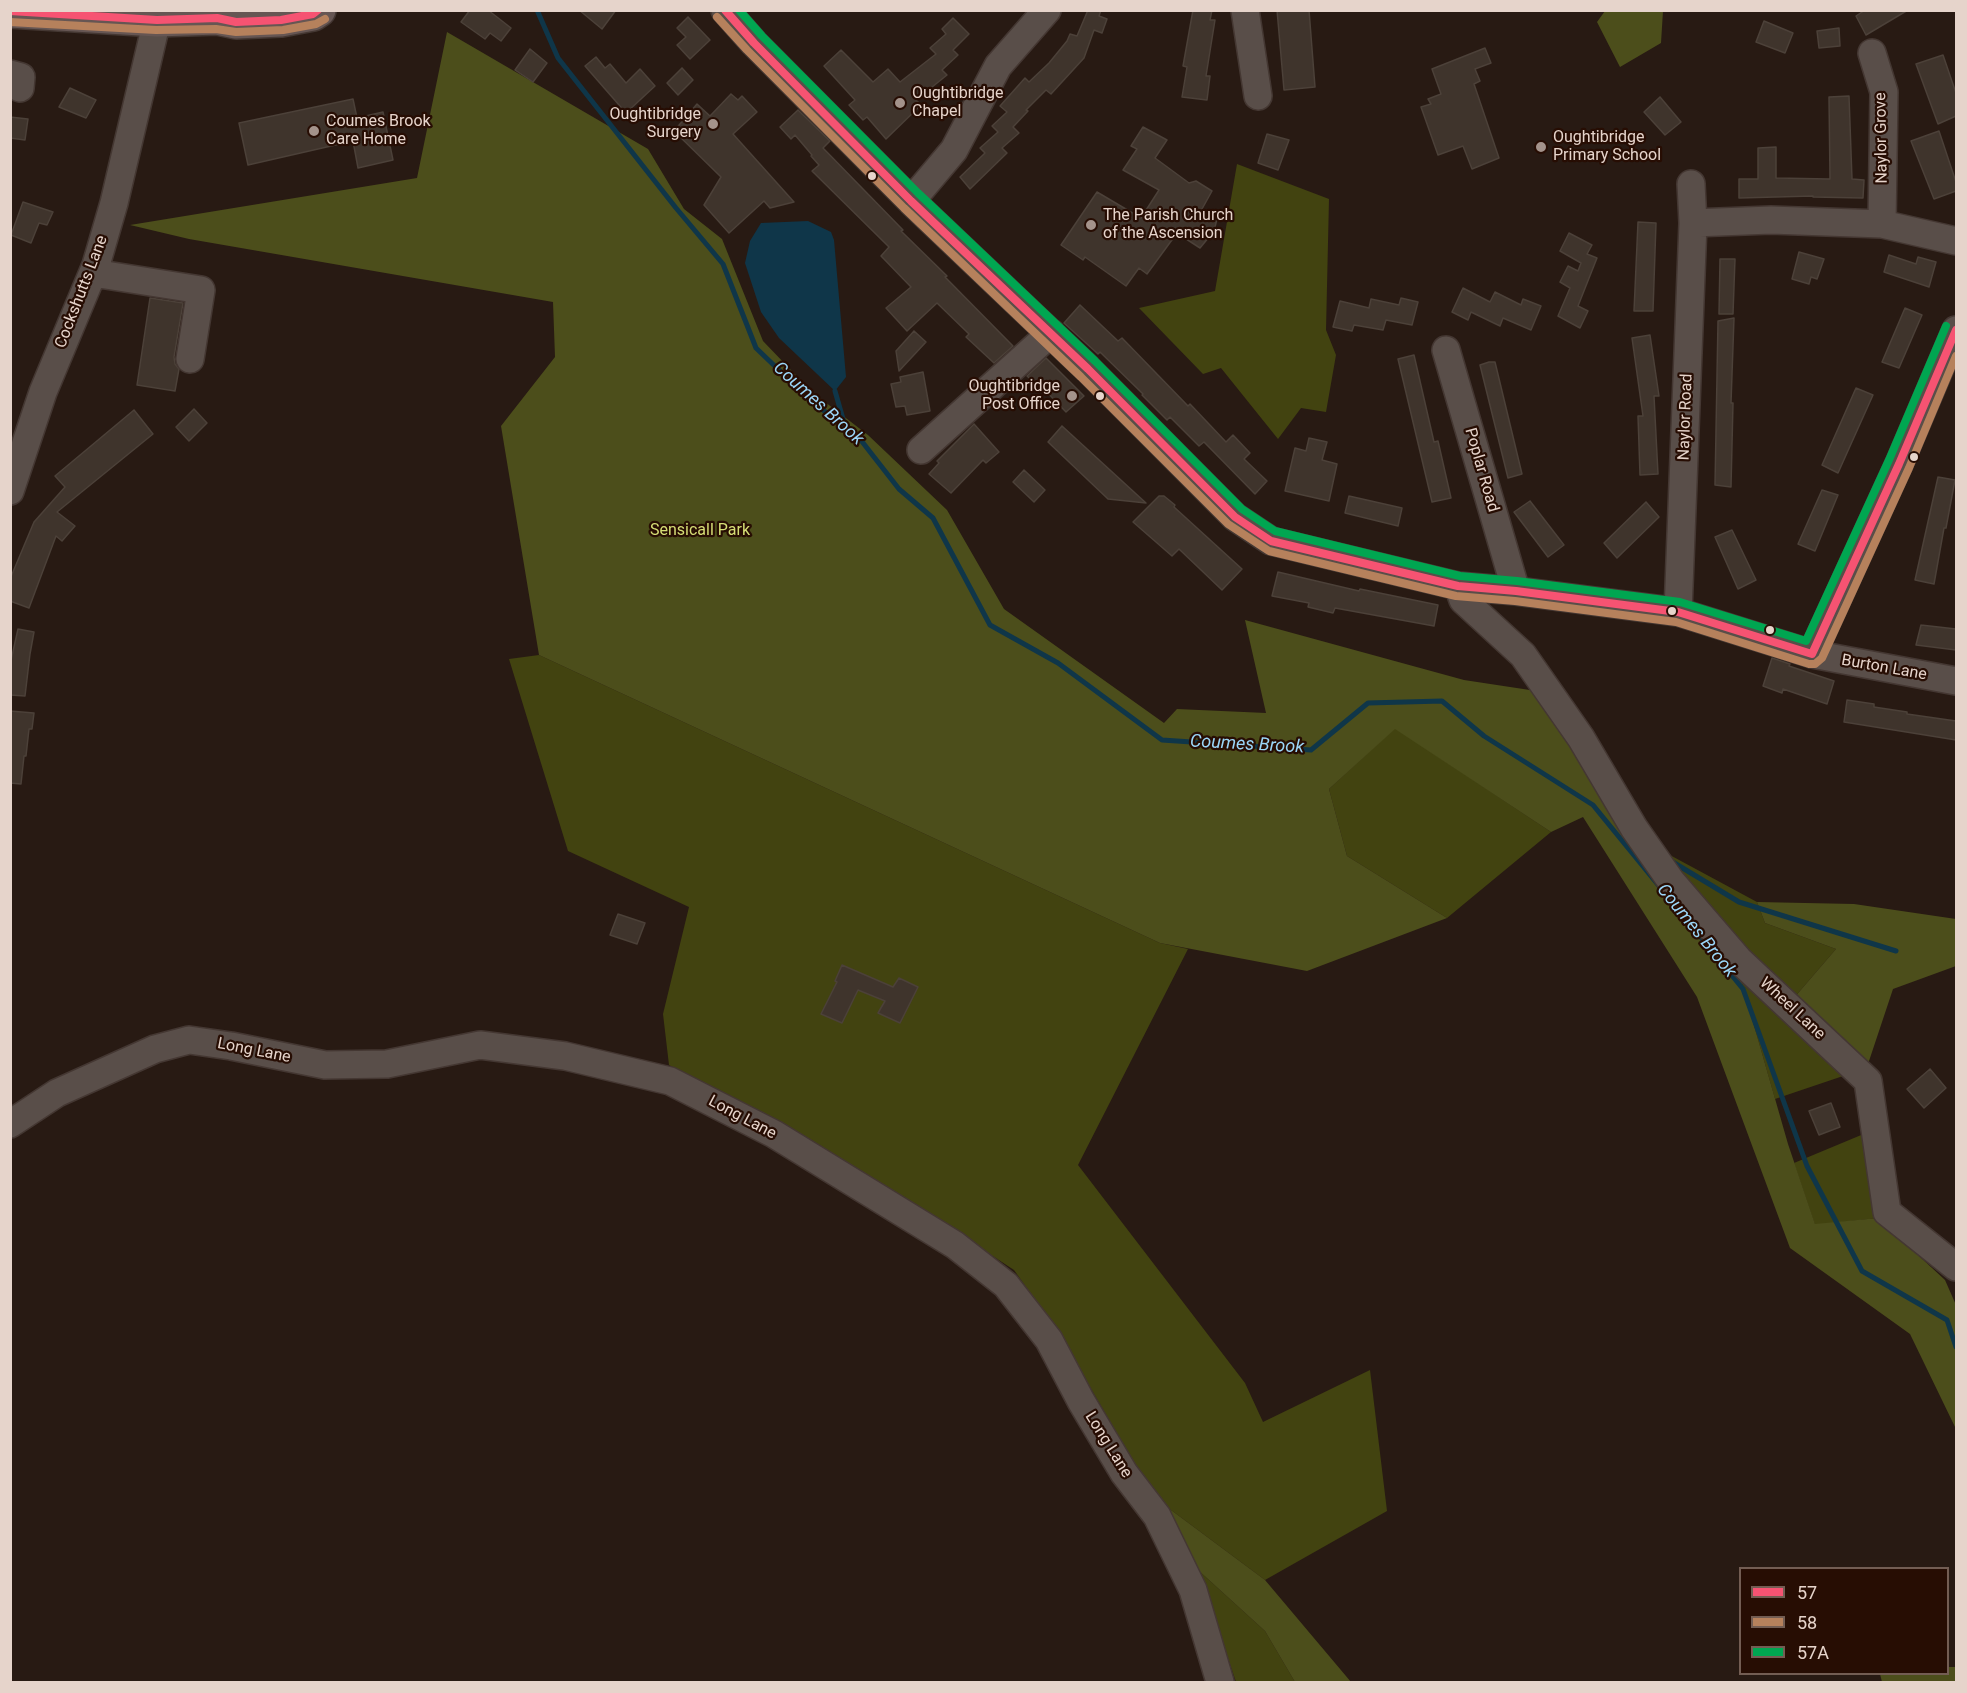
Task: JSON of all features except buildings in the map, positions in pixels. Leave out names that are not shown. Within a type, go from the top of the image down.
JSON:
[{"type":"main road","points":[[10,11],[157,20],[229,14],[236,22],[281,20],[313,14],[319,10]]},
{"type":"street","name":"Burton Lane","points":[[725,10],[754,43],[911,201],[1051,333],[1235,517],[1271,541],[1458,586],[1516,591],[1678,612],[1812,654],[1956,681]]},
{"type":"street","points":[[911,201],[954,150],[998,66],[1047,10]]},
{"type":"street","points":[[1245,10],[1258,96]]},
{"type":"street","name":"Cockshutts Lane","points":[[10,491],[42,392],[93,273],[114,203],[157,20]]},
{"type":"street","name":"Naylor Grove","points":[[1872,53],[1884,92],[1882,224]]},
{"type":"street","name":"Naylor Road","points":[[1678,612],[1693,223],[1691,184]]},
{"type":"street","points":[[1693,223],[1771,220],[1882,224],[1956,241]]},
{"type":"street","points":[[93,273],[201,290],[190,359]]},
{"type":"street","points":[[1812,654],[1899,464],[1956,330]]},
{"type":"street","points":[[921,450],[1051,333]]},
{"type":"street","name":"Poplar Road","points":[[1446,350],[1516,591]]},
{"type":"street","name":"Wheel Lane","points":[[1458,586],[1463,600],[1523,655],[1581,738],[1634,828],[1671,881],[1739,960],[1868,1081],[1887,1212],[1956,1267]]},
{"type":"street","name":"Long Lane","points":[[10,1124],[57,1093],[156,1049],[189,1040],[325,1065],[387,1064],[480,1045],[565,1056],[670,1081],[774,1134],[955,1245],[1006,1285],[1049,1340],[1081,1401],[1124,1473],[1157,1516],[1193,1590],[1220,1683]]},
{"type":"shaded area","points":[[1237,164],[1329,199],[1326,330],[1336,355],[1326,412],[1301,408],[1278,439],[1221,368],[1203,374],[1139,308],[1215,291]]},
{"type":"shaded area","points":[[539,655],[1160,943],[1188,949],[1078,1165],[1245,1383],[1263,1422],[1370,1370],[1387,1511],[1265,1580],[1167,1507],[1136,1466],[1059,1334],[1014,1270],[953,1230],[669,1065],[663,1014],[689,907],[568,851],[509,659]]},
{"type":"shaded area","points":[[1395,728],[1551,832],[1447,918],[1347,856],[1329,789]]},
{"type":"shaded area","points":[[1655,847],[1757,902],[1765,923],[1836,949],[1793,999],[1739,950]]},
{"type":"shaded area","points":[[1737,966],[1849,1074],[1775,1099]]},
{"type":"shaded area","points":[[1866,1133],[1878,1218],[1815,1225],[1794,1163]]},
{"type":"shaded area","points":[[1198,1570],[1265,1631],[1295,1682],[1236,1682]]},
{"type":"green space","points":[[1605,11],[1663,11],[1661,43],[1620,67],[1597,22]]},
{"type":"green space","name":"Sensicall Park","points":[[447,32],[648,149],[684,209],[722,239],[763,341],[812,392],[868,435],[947,510],[1004,609],[1164,723],[1177,709],[1266,713],[1245,620],[1464,680],[1543,692],[1569,745],[1664,885],[1737,966],[1788,1144],[1815,1224],[1878,1218],[1945,1280],[1956,1305],[1956,1429],[1910,1334],[1790,1248],[1697,997],[1583,817],[1551,832],[1395,729],[1329,789],[1347,856],[1447,918],[1307,971],[1160,943],[539,655],[501,426],[555,357],[553,302],[189,239],[130,225],[417,178]]},
{"type":"green space","points":[[1757,902],[1854,904],[1956,919],[1956,966],[1893,989],[1867,1067],[1793,999],[1836,949],[1765,923]]},
{"type":"green space","points":[[1167,1507],[1265,1580],[1351,1682],[1295,1682],[1265,1631],[1198,1570]]},
{"type":"green space","points":[[1949,1667],[1956,1667],[1956,1682],[1882,1682],[1880,1675],[1949,1675]]},
{"type":"water","points":[[808,221],[831,232],[834,240],[846,377],[835,391],[779,338],[761,312],[745,263],[750,241],[761,223]]},
{"type":"waterway","name":"Coumes Brook","points":[[537,10],[558,58],[723,264],[756,348],[809,399],[860,439],[899,489],[933,518],[990,625],[1058,663],[1162,740],[1311,750],[1368,703],[1442,701],[1484,736],[1593,805],[1743,989],[1807,1166],[1862,1271],[1947,1320],[1956,1347]]},
{"type":"waterway","points":[[835,391],[845,426]]},
{"type":"waterway","points":[[1671,861],[1739,902],[1896,951]]},
{"type":"transit line","name":"57","points":[[10,11],[157,20],[217,18],[236,22],[281,20],[313,14],[318,10]]},
{"type":"transit line","name":"57","points":[[725,10],[754,43],[911,201],[1088,369],[1235,517],[1271,541],[1458,586],[1516,591],[1678,612],[1812,654],[1899,464],[1956,330]]},
{"type":"transit line","name":"57A","points":[[739,10],[918,193],[1095,361],[1242,509],[1275,531],[1460,576],[1680,602],[1806,641],[1889,460],[1946,326]]},
{"type":"transit line","name":"58","points":[[717,17],[904,208],[1081,377],[1228,524],[1269,551],[1456,596],[1515,601],[1676,622],[1815,664],[1822,658],[1909,468],[1956,356]]},
{"type":"transit line","name":"58","points":[[10,22],[156,30],[216,29],[236,32],[283,30],[316,24],[325,19]]},
{"type":"place","name":"Oughtibridge Chapel","points":[[900,103]]},
{"type":"place","name":"Oughtibridge Surgery","points":[[713,124]]},
{"type":"place","name":"Coumes Brook Care Home","points":[[314,131]]},
{"type":"place","name":"Oughtibridge Primary School","points":[[1541,147]]},
{"type":"place","name":"The Parish Church of the Ascension","points":[[1091,225]]},
{"type":"place","name":"Oughtibridge Post Office","points":[[1072,396]]}]
